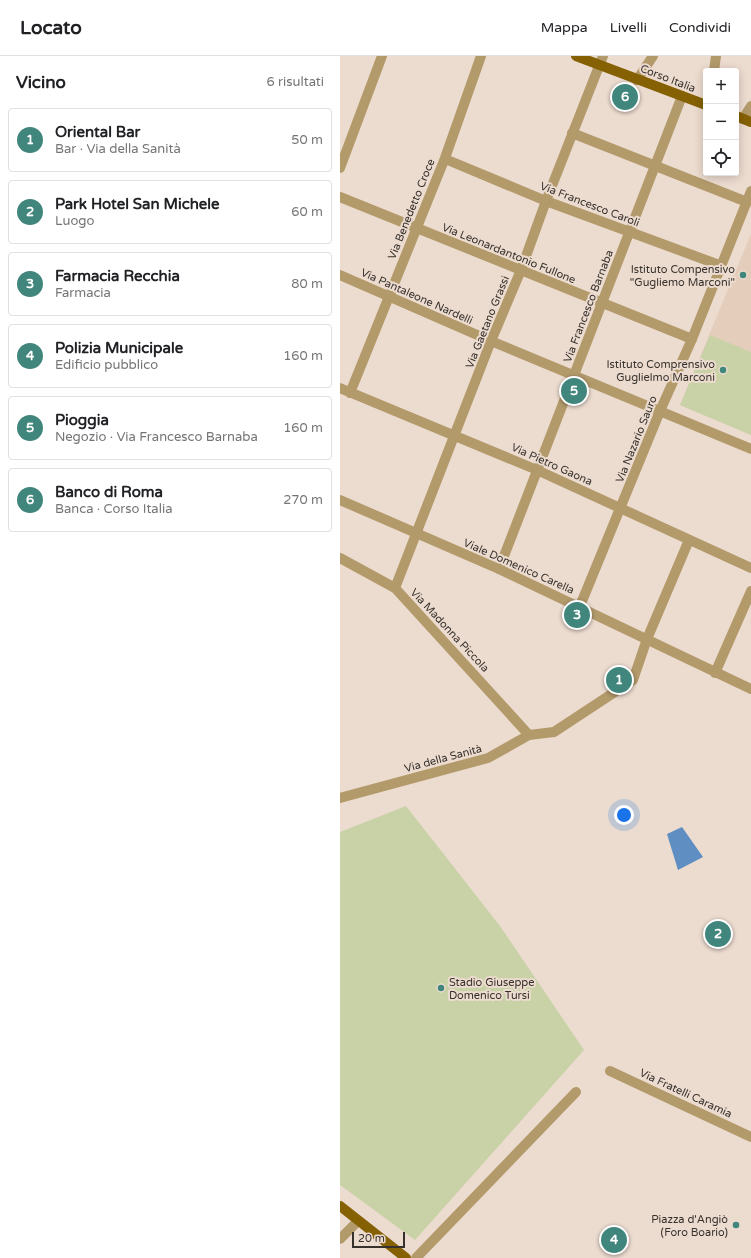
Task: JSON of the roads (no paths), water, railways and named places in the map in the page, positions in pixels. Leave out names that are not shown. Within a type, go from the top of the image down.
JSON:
[{"type":"main road","name":"Corso Italia","points":[[576,56],[601,60],[637,80],[703,104]]},
{"type":"main road","points":[[340,1206],[406,1258]]},
{"type":"street","points":[[340,168],[382,56]]},
{"type":"street","name":"Via Benedetto Croce","points":[[350,392],[445,158],[481,56]]},
{"type":"street","points":[[637,80],[653,56]]},
{"type":"street","points":[[714,68],[716,56]]},
{"type":"street","name":"Via Gaetano Grassi","points":[[395,588],[491,341],[521,270],[546,201],[601,60]]},
{"type":"street","name":"Via Francesco Barnaba","points":[[499,569],[682,96]]},
{"type":"street","points":[[743,119],[751,106]]},
{"type":"street","points":[[572,133],[747,202]]},
{"type":"street","name":"Via Francesco Caroli","points":[[450,161],[546,201],[722,266]]},
{"type":"street","name":"Via Nazario Sauro","points":[[580,606],[660,411],[692,339],[751,191]]},
{"type":"street","name":"Via Leonardantonio Fullone","points":[[340,198],[692,339]]},
{"type":"street","name":"Via Pantaleone Nardelli","points":[[340,275],[491,341],[751,449]]},
{"type":"street","name":"Via Pietro Gaona","points":[[340,388],[537,470],[751,568]]},
{"type":"street","name":"Viale Domenico Carella","points":[[340,500],[580,606],[715,673],[751,689]]},
{"type":"street","name":"Via della Sanità","points":[[340,798],[488,758],[529,735],[554,732],[633,680],[647,639],[689,540]]},
{"type":"street","name":"Via Madonna Piccola","points":[[340,558],[395,588],[529,735]]},
{"type":"street","points":[[715,673],[751,591]]},
{"type":"street","name":"Via Fratelli Caramia","points":[[610,1071],[751,1136]]},
{"type":"street","points":[[416,1258],[576,1092]]},
{"type":"street","points":[[340,1239],[358,1220]]},
{"type":"water","points":[[682,827],[703,857],[678,870],[667,834]]},
{"type":"place","name":"Banco di Roma","points":[[625,97]]},
{"type":"place","name":"Istituto Compensivo \"Gugliemo Marconi\"","points":[[743,275]]},
{"type":"place","name":"Istituto Comprensivo Guglielmo Marconi","points":[[723,370]]},
{"type":"place","name":"Pioggia","points":[[574,391]]},
{"type":"place","name":"Farmacia Recchia","points":[[577,615]]},
{"type":"place","name":"Oriental Bar","points":[[619,680]]},
{"type":"place","name":"Park Hotel San Michele","points":[[718,934]]},
{"type":"place","name":"Stadio Giuseppe Domenico Tursi","points":[[441,988]]},
{"type":"place","name":"Piazza d'Angiò (Foro Boario)","points":[[736,1225]]},
{"type":"place","name":"Polizia Municipale","points":[[614,1240]]}]
